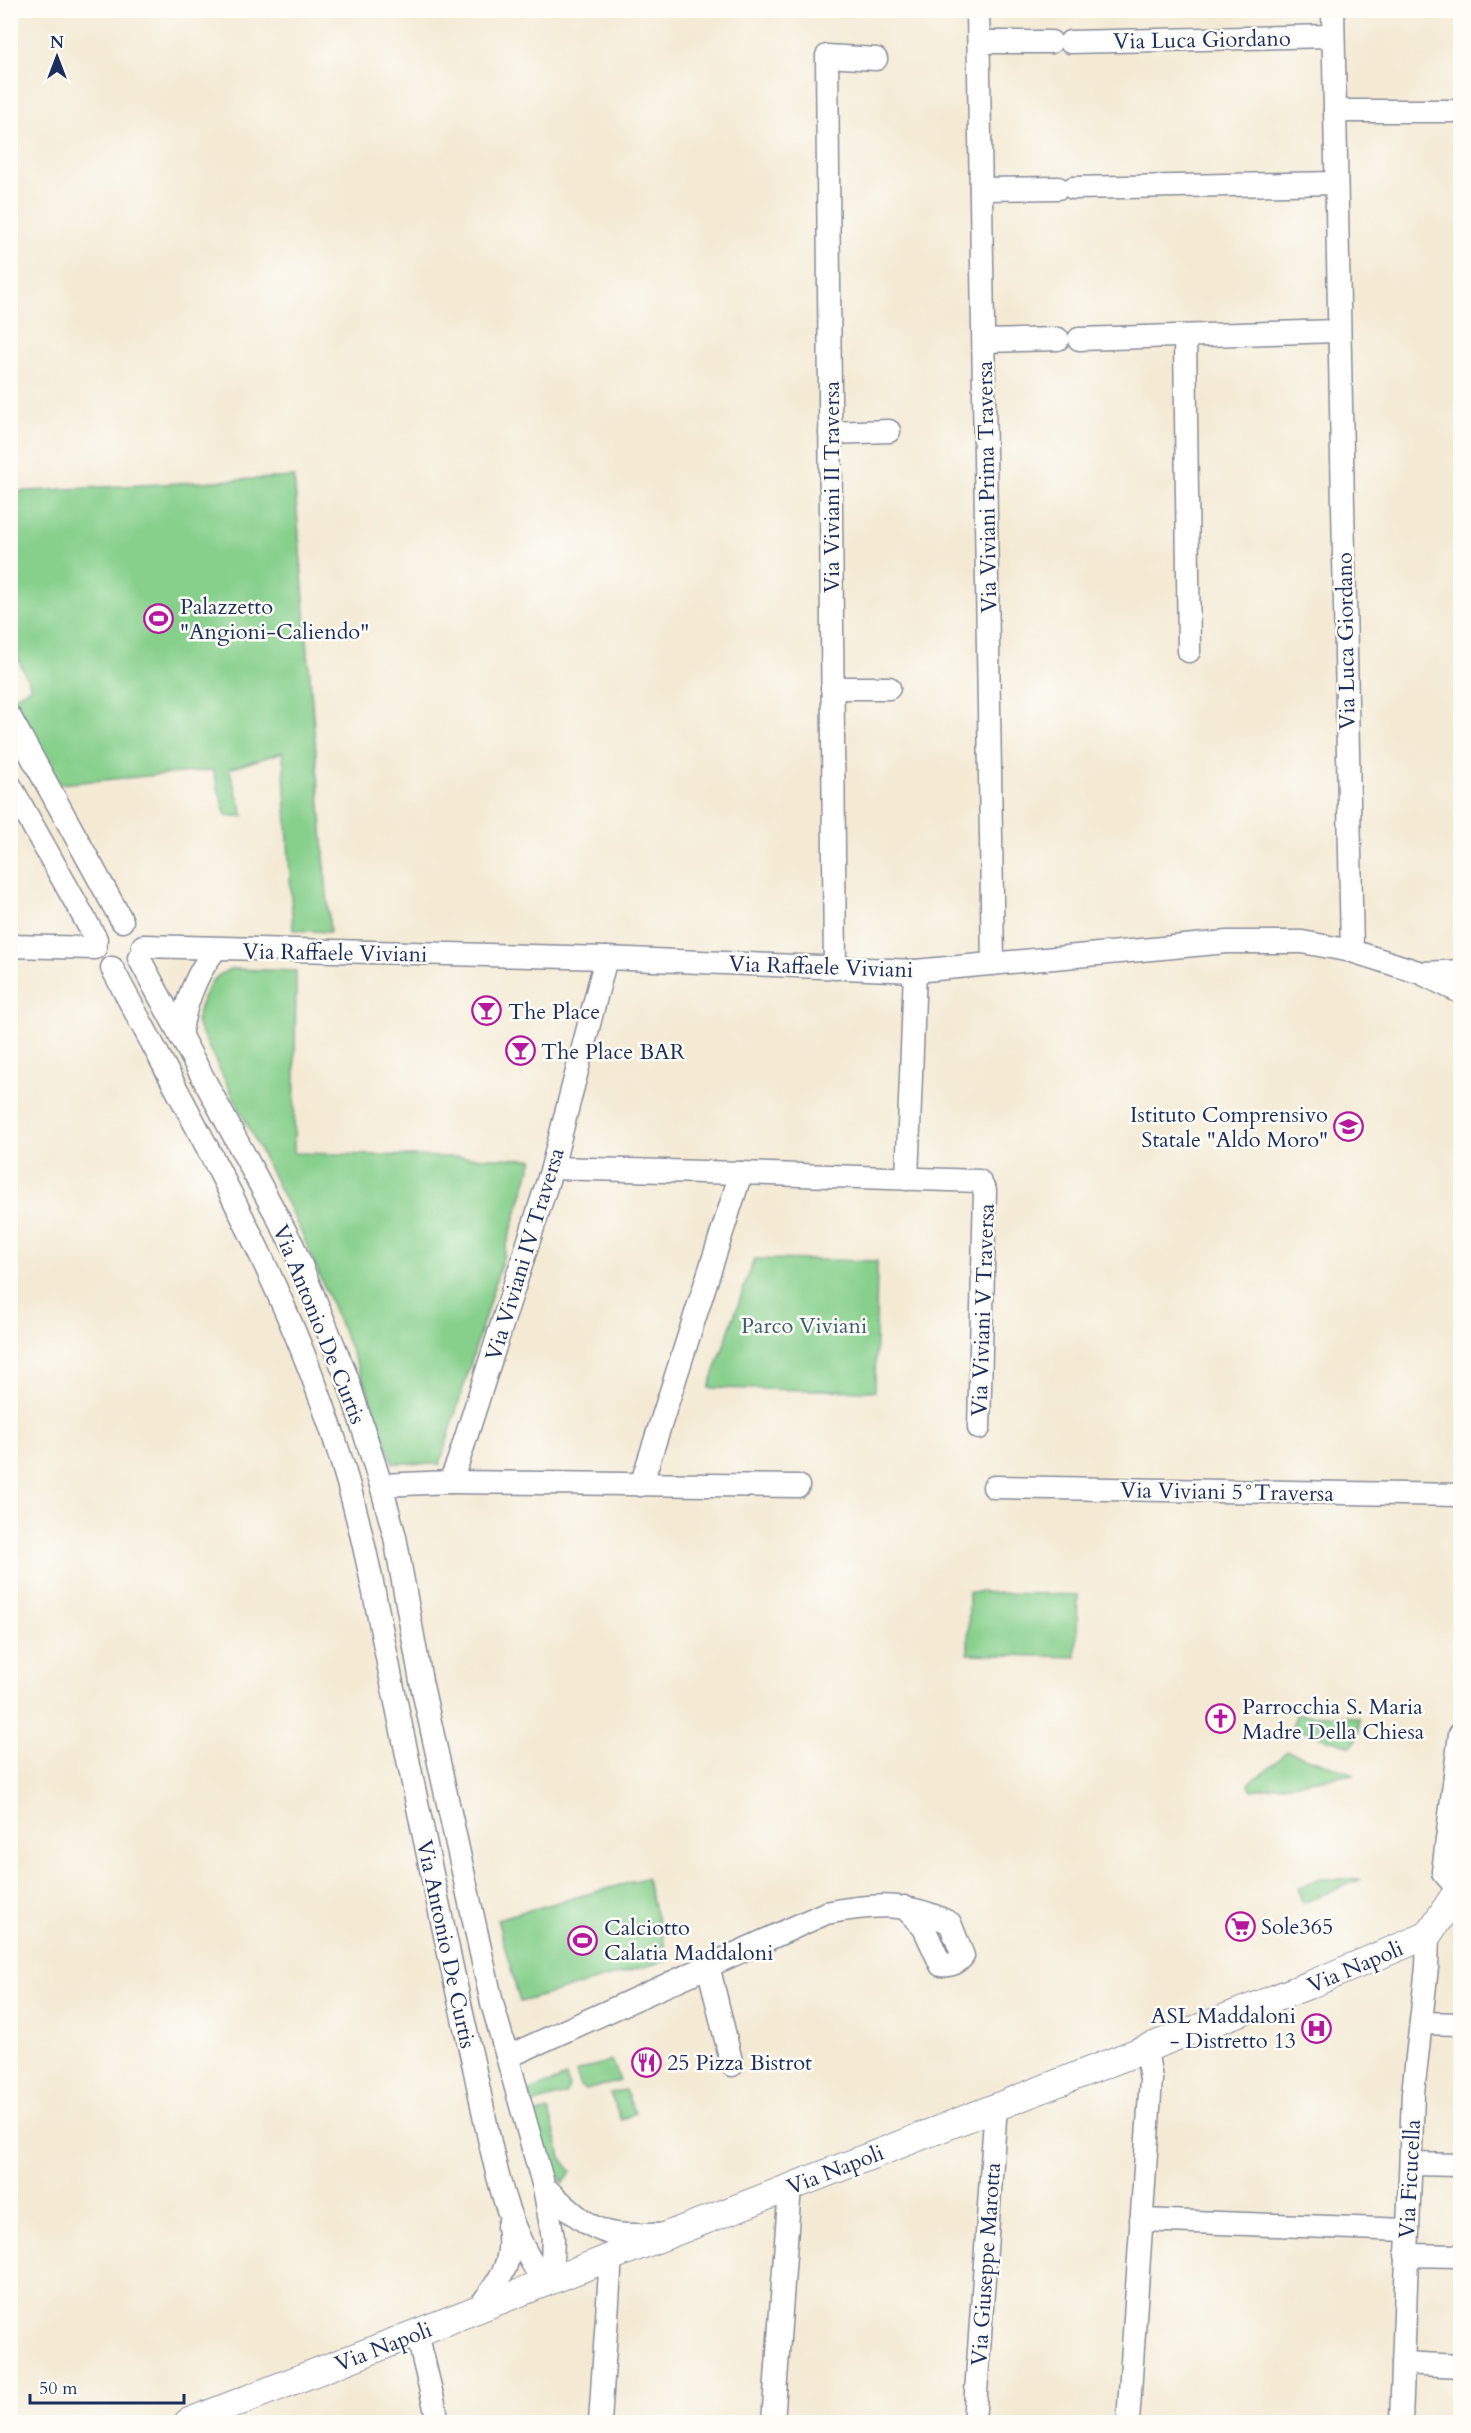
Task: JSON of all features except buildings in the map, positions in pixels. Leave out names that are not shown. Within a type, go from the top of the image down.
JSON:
[{"type":"main road","name":"Via Napoli","points":[[188,2422],[996,2105],[1146,2049],[1428,1935],[1460,1888]]},
{"type":"street","name":"Via Viviani Prima Traversa","points":[[978,10],[993,964]]},
{"type":"street","name":"Via Luca Giordano","points":[[1333,10],[1352,951]]},
{"type":"street","name":"Via Luca Giordano","points":[[979,42],[1334,36]]},
{"type":"street","name":"Via Viviani II Traversa","points":[[835,968],[827,56],[876,59]]},
{"type":"street","points":[[1335,111],[1461,111]]},
{"type":"street","points":[[981,189],[1336,183]]},
{"type":"street","points":[[984,341],[1338,332]]},
{"type":"street","points":[[1185,336],[1190,651]]},
{"type":"street","points":[[830,432],[888,431]]},
{"type":"street","points":[[832,688],[888,688]]},
{"type":"street","name":"Via Antonio De Curtis","points":[[10,717],[122,921],[137,930],[141,952],[180,1036],[293,1246],[347,1378],[381,1485],[395,1538],[421,1681],[492,2003],[544,2187],[554,2238],[552,2260],[545,2282]]},
{"type":"street","name":"Via Antonio De Curtis","points":[[10,785],[95,944],[100,960],[112,968],[242,1214],[315,1382],[348,1482],[369,1568],[460,2005],[505,2201],[511,2245],[507,2267],[478,2309]]},
{"type":"street","points":[[10,946],[95,944],[98,933],[108,923],[122,921]]},
{"type":"street","name":"Via Raffaele Viviani","points":[[141,952],[216,949],[606,958],[915,970],[1227,942],[1302,942],[1352,951],[1421,973],[1461,992]]},
{"type":"street","name":"Via Raffaele Viviani","points":[[180,1036],[184,1010],[197,977],[202,966],[216,949]]},
{"type":"street","points":[[112,968],[127,968],[141,952]]},
{"type":"street","name":"Via Viviani IV Traversa","points":[[450,1482],[552,1168],[606,958]]},
{"type":"street","points":[[907,1179],[915,970]]},
{"type":"street","name":"Via Raffaele Viviani","points":[[1421,973],[1461,971]]},
{"type":"street","name":"Via Viviani V Traversa","points":[[552,1168],[979,1181],[985,1191],[979,1428]]},
{"type":"street","points":[[641,1485],[741,1173]]},
{"type":"street","points":[[381,1485],[450,1482],[798,1486]]},
{"type":"street","name":"Via Viviani 5°Traversa","points":[[994,1487],[1461,1495]]},
{"type":"street","points":[[393,1686],[421,1681]]},
{"type":"street","points":[[1460,1888],[1443,1872],[1454,1838],[1461,1734]]},
{"type":"street","points":[[507,2057],[826,1913],[859,1907],[891,1905],[904,1907]]},
{"type":"street","name":"Via Ficucella","points":[[1401,2422],[1406,2229],[1413,2093],[1428,1935]]},
{"type":"street","points":[[708,1965],[732,2065]]},
{"type":"street","points":[[1421,2023],[1461,2025]]},
{"type":"street","points":[[1128,2422],[1151,2079],[1146,2049]]},
{"type":"street","name":"Via Giuseppe Marotta","points":[[974,2422],[996,2105]]},
{"type":"street","points":[[1411,2164],[1461,2165]]},
{"type":"street","points":[[773,2422],[790,2186]]},
{"type":"street","points":[[544,2187],[584,2221],[598,2229],[611,2234],[667,2235]]},
{"type":"street","name":"Via Antonio De Curtis","points":[[505,2201],[521,2244],[531,2264],[545,2282]]},
{"type":"street","points":[[1141,2220],[1406,2229]]},
{"type":"street","points":[[1406,2255],[1461,2256]]},
{"type":"street","points":[[600,2422],[611,2256]]},
{"type":"street","points":[[417,2333],[436,2412],[435,2422]]},
{"type":"street","points":[[1403,2362],[1461,2366]]},
{"type":"green space","points":[[294,477],[330,932],[293,930],[283,752],[229,769],[244,816],[226,816],[213,770],[60,784],[14,697],[31,687],[12,646],[11,492]]},
{"type":"green space","points":[[231,969],[296,971],[294,1153],[533,1159],[440,1464],[393,1463],[370,1396],[302,1234],[196,1022],[206,990],[216,978]]},
{"type":"green space","name":"Parco Viviani","points":[[754,1259],[877,1261],[875,1391],[709,1388]]},
{"type":"green space","points":[[969,1592],[1078,1595],[1076,1657],[968,1654]]},
{"type":"green space","points":[[1296,1715],[1359,1717],[1357,1737],[1351,1746],[1292,1728]]},
{"type":"green space","points":[[1287,1751],[1354,1774],[1252,1790],[1248,1783],[1265,1772]]},
{"type":"green space","name":"Calciotto Calatia Maddaloni","points":[[646,1878],[669,1960],[520,2002],[497,1919]]},
{"type":"green space","points":[[1320,1879],[1361,1879],[1303,1903],[1297,1889]]},
{"type":"green space","points":[[612,2060],[620,2081],[586,2090],[579,2085],[576,2072]]},
{"type":"green space","points":[[566,2077],[569,2086],[566,2094],[531,2104],[529,2091]]},
{"type":"green space","points":[[625,2090],[635,2113],[621,2120],[610,2093]]},
{"type":"green space","points":[[549,2111],[561,2157],[571,2171],[563,2183],[544,2151],[535,2115]]},
{"type":"place","name":"Palazzetto \"Angioni-Caliendo\"","points":[[159,619]]},
{"type":"place","name":"The Place","points":[[487,1011]]},
{"type":"place","name":"The Place BAR","points":[[520,1051]]},
{"type":"place","name":"Istituto Comprensivo Statale \"Aldo Moro\"","points":[[1349,1127]]},
{"type":"place","name":"Parrocchia S. Maria Madre Della Chiesa","points":[[1221,1719]]},
{"type":"place","name":"Sole365","points":[[1240,1926]]},
{"type":"place","name":"Calciotto Calatia Maddaloni","points":[[583,1940]]},
{"type":"place","name":"ASL Maddaloni - Distretto 13","points":[[1317,2028]]},
{"type":"place","name":"25 Pizza Bistrot","points":[[646,2062]]}]
